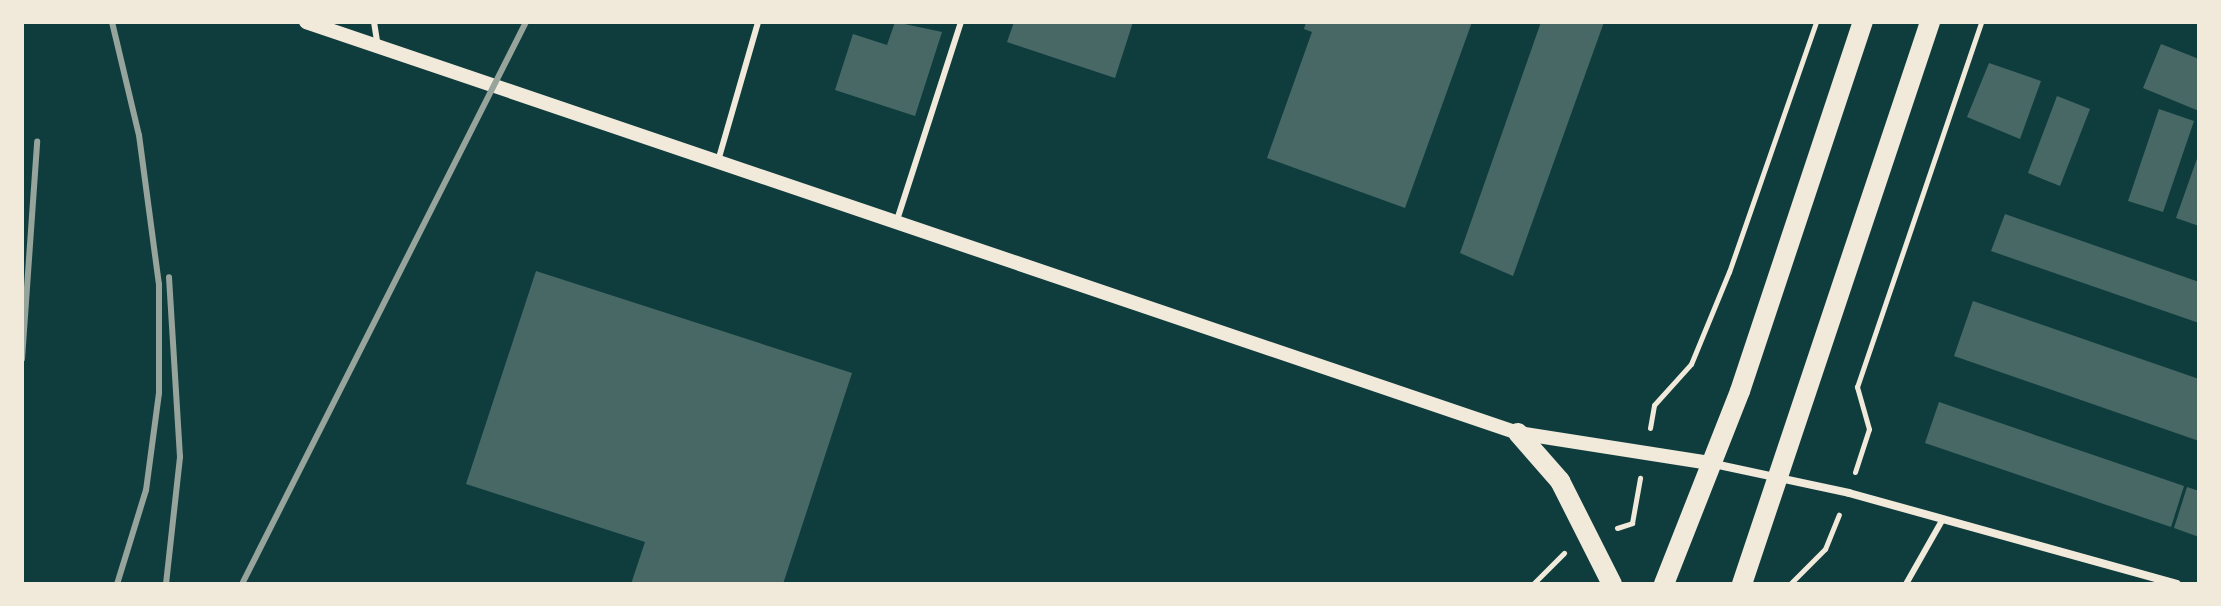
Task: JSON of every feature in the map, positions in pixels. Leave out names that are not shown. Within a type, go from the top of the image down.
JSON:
[{"type":"main road","points":[[1664,584],[1740,391],[1863,22]]},
{"type":"main road","points":[[1742,584],[1774,476],[1804,403],[1930,22]]},
{"type":"main road","points":[[1518,433],[1560,481],[1592,537],[1612,584]]},
{"type":"street","points":[[306,22],[1518,433],[1710,463],[1849,493],[2177,584]]},
{"type":"lane","points":[[374,22],[379,46]]},
{"type":"lane","points":[[718,161],[758,22]]},
{"type":"lane","points":[[897,221],[961,22]]},
{"type":"lane","points":[[1906,584],[1943,519]]},
{"type":"path","points":[[1533,584],[1566,551],[1592,537],[1632,523],[1654,405],[1691,364],[1729,272],[1816,22]]},
{"type":"path","points":[[1790,584],[1825,549],[1849,493],[1869,429],[1857,387],[1981,22]]},
{"type":"building","points":[[895,22],[942,32],[915,116],[835,90],[853,34],[887,45]]},
{"type":"building","points":[[1014,22],[1133,22],[1115,78],[1007,42]]},
{"type":"building","points":[[1306,22],[1472,22],[1405,208],[1267,158],[1312,32],[1304,29]]},
{"type":"building","points":[[1541,22],[1604,22],[1513,276],[1460,253]]},
{"type":"building","points":[[2161,44],[2199,59],[2199,111],[2143,88]]},
{"type":"building","points":[[1989,63],[2041,81],[2020,139],[1967,117]]},
{"type":"building","points":[[2057,96],[2090,109],[2060,186],[2028,173]]},
{"type":"building","points":[[2159,109],[2194,121],[2163,212],[2128,201]]},
{"type":"building","points":[[2199,153],[2199,226],[2176,218]]},
{"type":"building","points":[[2005,214],[2199,282],[2199,323],[1991,251]]},
{"type":"building","points":[[536,271],[852,373],[783,584],[631,584],[645,542],[466,484]]},
{"type":"building","points":[[1973,301],[2199,379],[2199,441],[1954,356]]},
{"type":"building","points":[[1939,402],[2184,486],[2171,527],[1925,443]]},
{"type":"building","points":[[2187,487],[2199,491],[2199,537],[2174,528]]},
{"type":"railway","points":[[112,22],[139,135],[159,284],[159,393],[146,490],[117,584]]},
{"type":"railway","points":[[242,584],[526,22]]},
{"type":"railway","points":[[22,359],[37,142]]},
{"type":"railway","points":[[166,584],[180,457],[169,277]]}]
